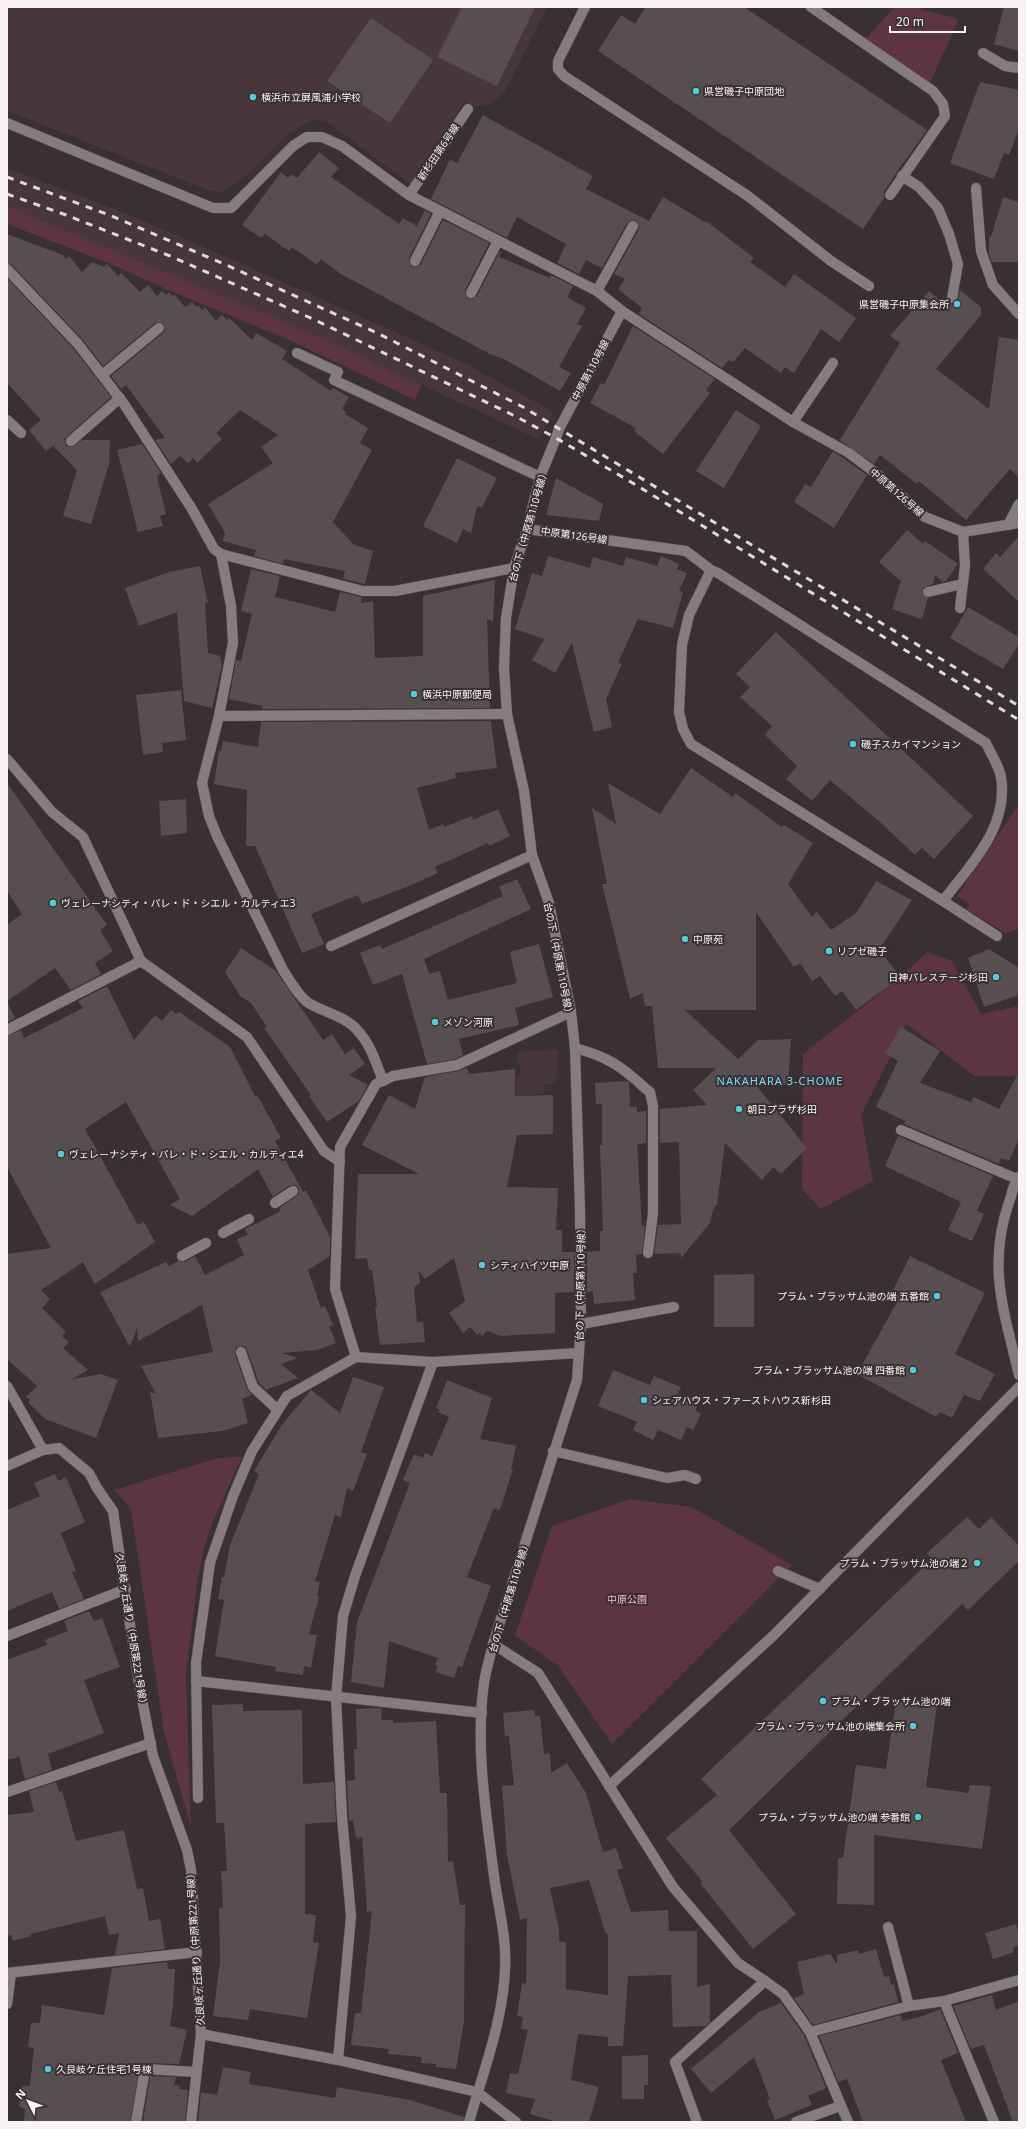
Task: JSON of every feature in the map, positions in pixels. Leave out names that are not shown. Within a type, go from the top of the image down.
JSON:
[{"type":"street","points":[[585,7],[558,61],[558,70],[564,76],[748,196],[831,261],[868,286]]},
{"type":"street","points":[[811,7],[933,91],[943,104],[945,116],[890,195]]},
{"type":"street","points":[[983,53],[1005,66],[1019,68]]},
{"type":"street","name":"新杉田第6号線","points":[[409,195],[468,109]]},
{"type":"street","name":"中原第126号線","points":[[7,124],[213,208],[231,208],[293,146],[307,137],[322,137],[342,146],[409,195],[597,291],[622,311],[792,422],[849,453],[877,474],[925,517],[963,532]]},
{"type":"street","points":[[902,176],[919,187],[938,208],[949,234],[958,264],[952,298]]},
{"type":"street","points":[[976,188],[981,251],[983,258],[993,285],[1019,314]]},
{"type":"street","points":[[415,262],[440,211]]},
{"type":"street","points":[[597,291],[633,226]]},
{"type":"street","points":[[472,293],[498,241]]},
{"type":"street","points":[[7,269],[78,344],[120,398],[192,509],[214,550],[221,554],[363,591],[395,591],[514,568]]},
{"type":"street","name":"中原第110号線","points":[[557,434],[622,311]]},
{"type":"street","points":[[102,375],[159,328]]},
{"type":"street","points":[[297,353],[338,372],[334,380],[540,478]]},
{"type":"street","points":[[792,422],[833,363]]},
{"type":"street","points":[[71,441],[120,398]]},
{"type":"street","points":[[7,420],[21,433]]},
{"type":"street","name":"台の下（中原第110号線）","points":[[469,2122],[495,2036],[505,1969],[504,1929],[494,1881],[483,1793],[482,1713],[484,1683],[492,1644],[577,1380],[580,1324],[580,1210],[575,1048],[571,1012],[549,903],[532,855],[524,790],[507,714],[504,668],[506,618],[514,568],[527,529],[540,478],[557,434]]},
{"type":"street","points":[[1008,525],[1019,504]]},
{"type":"street","points":[[960,608],[964,566],[963,532],[1019,523]]},
{"type":"street","name":"中原第126号線","points":[[527,529],[686,551],[711,570],[986,743],[1001,776],[1002,795],[999,815],[991,836],[943,901]]},
{"type":"street","points":[[221,554],[231,606],[233,643],[219,716],[202,783],[209,816],[217,836],[283,970],[294,989],[308,1002],[329,1011],[358,1030],[370,1048],[383,1081]]},
{"type":"street","points":[[711,570],[689,615],[682,645],[679,712],[683,729],[691,744],[997,936]]},
{"type":"street","points":[[928,592],[962,584]]},
{"type":"street","points":[[219,716],[507,714]]},
{"type":"street","points":[[7,759],[52,812],[83,836],[141,961],[247,1037],[324,1151],[340,1162]]},
{"type":"street","points":[[331,946],[532,855]]},
{"type":"street","points":[[7,1030],[141,961]]},
{"type":"street","points":[[356,1357],[335,1289],[340,1147],[376,1084],[394,1076],[457,1065],[571,1012]]},
{"type":"street","points":[[575,1048],[601,1055],[631,1076],[650,1092],[653,1106],[653,1213],[648,1253]]},
{"type":"street","points":[[902,1130],[1018,1178],[1001,1226],[997,1266],[1001,1299],[1019,1375]]},
{"type":"street","points":[[275,1202],[293,1192]]},
{"type":"street","points":[[223,1233],[249,1218]]},
{"type":"street","points":[[182,1256],[206,1243]]},
{"type":"street","points":[[580,1324],[674,1307]]},
{"type":"street","points":[[241,1352],[253,1387],[277,1409]]},
{"type":"street","points":[[198,1798],[196,1663],[210,1563],[233,1496],[252,1451],[277,1409],[287,1396],[356,1357],[433,1362],[578,1353]]},
{"type":"street","points":[[338,2060],[352,1916],[342,1817],[336,1698],[345,1610],[355,1576],[433,1362]]},
{"type":"street","points":[[7,1386],[43,1450]]},
{"type":"street","points":[[609,1786],[820,1589],[1019,1387]]},
{"type":"street","name":"久良岐ヶ丘通り（中原第221号線）","points":[[7,1466],[43,1450],[59,1448],[89,1473],[113,1511],[126,1589],[139,1684],[153,1756],[187,1850],[191,1870],[201,2034],[338,2060],[477,2092]]},
{"type":"street","points":[[553,1451],[667,1478],[685,1475],[696,1480]]},
{"type":"street","points":[[778,1571],[820,1589]]},
{"type":"street","points":[[7,1636],[126,1589]]},
{"type":"street","points":[[492,1644],[538,1673],[673,1887],[738,1963],[784,1994],[810,2032],[848,2122]]},
{"type":"street","points":[[196,1682],[482,1713]]},
{"type":"street","points":[[7,1792],[151,1743]]},
{"type":"street","points":[[888,1927],[909,2006]]},
{"type":"street","points":[[7,2004],[9,1973],[197,1952]]},
{"type":"street","points":[[810,2032],[909,2006],[944,2001],[1019,1980]]},
{"type":"street","points":[[697,2122],[675,2062],[765,1981]]},
{"type":"street","points":[[944,2001],[994,2122]]},
{"type":"street","points":[[191,2122],[201,2034]]},
{"type":"street","points":[[136,2122],[145,2069],[196,2072]]},
{"type":"street","points":[[477,2092],[516,2122]]},
{"type":"street","points":[[796,2122],[840,2106]]},
{"type":"shaded area","name":"横浜市立屏風浦小学校","points":[[7,7],[547,7],[504,93],[490,104],[474,107],[465,101],[413,186],[329,123],[313,120],[291,131],[244,178],[222,192],[208,190],[7,111]]},
{"type":"shaded area","points":[[7,168],[137,218],[324,300],[466,364],[554,412],[538,439],[313,334],[7,206]]},
{"type":"shaded area","points":[[558,1049],[556,1084],[545,1084],[544,1094],[516,1095],[516,1077],[520,1076],[520,1064],[517,1064],[517,1052]]},
{"type":"green space","points":[[895,7],[912,7],[959,19],[930,83],[866,38]]},
{"type":"green space","points":[[7,206],[313,334],[422,385],[415,400],[296,343],[166,289],[111,264],[7,224]]},
{"type":"green space","points":[[1019,804],[1019,929],[1005,933],[966,909],[970,905],[957,896]]},
{"type":"green space","points":[[927,952],[952,961],[981,1014],[1019,1006],[1019,1076],[974,1076],[907,1024],[861,1115],[873,1181],[821,1209],[802,1189],[803,1054],[901,977]]},
{"type":"green space","points":[[242,1457],[213,1521],[204,1548],[197,1584],[186,1674],[191,1827],[164,1732],[131,1509],[114,1490],[218,1458]]},
{"type":"green space","name":"中原公園","points":[[630,1499],[692,1507],[792,1565],[612,1744],[558,1666],[515,1635],[552,1526]]},
{"type":"building","points":[[462,7],[535,7],[497,86],[437,57]]},
{"type":"building","name":"県営磯子中原団地","points":[[646,7],[744,7],[927,130],[896,173],[884,192],[884,198],[863,229],[598,51],[621,15],[635,24]]},
{"type":"building","points":[[1004,7],[1019,7],[1019,51],[994,44]]},
{"type":"building","points":[[371,18],[433,60],[390,123],[327,81]]},
{"type":"building","points":[[980,82],[1019,90],[1019,129],[1009,155],[1004,153],[994,179],[950,163]]},
{"type":"building","points":[[483,115],[593,176],[586,189],[649,221],[663,197],[705,222],[706,221],[754,258],[750,262],[785,287],[794,274],[856,318],[839,342],[821,329],[794,373],[785,367],[781,373],[745,348],[733,362],[729,360],[722,368],[639,314],[642,308],[618,289],[625,279],[614,274],[639,229],[636,221],[632,220],[627,223],[602,268],[586,260],[579,274],[557,263],[566,244],[517,217],[507,238],[431,199],[450,159],[457,163]]},
{"type":"building","points":[[319,152],[339,168],[331,177],[399,224],[403,218],[417,226],[425,210],[431,214],[409,258],[409,262],[412,267],[416,267],[421,264],[443,220],[489,243],[465,290],[465,294],[468,299],[472,299],[477,296],[501,249],[499,257],[550,278],[551,275],[573,286],[567,297],[586,308],[577,324],[582,326],[559,367],[571,373],[560,391],[506,360],[488,353],[341,274],[321,259],[317,265],[292,247],[289,251],[265,234],[261,238],[242,225],[281,172],[288,178],[291,174],[297,178]]},
{"type":"building","points":[[1003,197],[1019,202],[1019,262],[992,262],[989,254],[989,237],[991,237]]},
{"type":"building","points":[[7,234],[63,255],[66,259],[69,256],[82,272],[92,262],[104,267],[107,264],[118,276],[121,273],[140,292],[148,285],[157,296],[162,291],[166,295],[169,292],[172,296],[175,295],[185,307],[192,302],[196,307],[198,305],[202,310],[205,307],[216,321],[222,315],[227,320],[229,318],[252,340],[256,333],[287,351],[282,359],[331,391],[333,388],[349,397],[342,409],[346,412],[345,414],[368,428],[360,443],[372,450],[333,522],[353,544],[373,551],[365,584],[343,579],[345,571],[284,559],[283,564],[254,556],[256,550],[223,541],[225,533],[208,504],[273,463],[261,447],[278,435],[240,410],[216,433],[222,439],[197,463],[193,458],[188,463],[180,456],[171,464],[155,440],[165,438],[126,385],[121,389],[111,376],[163,333],[165,330],[164,324],[161,322],[155,323],[103,366],[83,340],[12,265],[7,263]]},
{"type":"building","points":[[7,278],[73,348],[111,397],[63,440],[65,440],[66,446],[72,447],[82,440],[110,440],[109,464],[91,524],[63,516],[77,470],[53,446],[46,451],[29,430],[41,420],[7,383]]},
{"type":"building","points":[[960,290],[981,307],[981,315],[936,369],[989,409],[999,337],[1019,340],[1019,478],[1010,469],[966,520],[919,481],[917,484],[880,455],[874,464],[840,440],[900,343],[890,336],[929,291],[947,306],[949,303],[954,304],[957,302]]},
{"type":"building","points":[[633,326],[715,379],[706,390],[710,393],[663,454],[634,431],[636,428],[590,403],[601,383],[604,385]]},
{"type":"building","points":[[736,410],[761,426],[724,488],[696,471]]},
{"type":"building","points":[[142,444],[161,473],[157,477],[166,514],[160,516],[163,526],[138,532],[117,450]]},
{"type":"building","points":[[833,451],[867,475],[834,528],[794,502],[805,484],[811,487]]},
{"type":"building","points":[[457,458],[497,478],[482,507],[477,506],[471,533],[463,529],[457,543],[423,526]]},
{"type":"building","points":[[556,478],[603,504],[599,521],[546,515]]},
{"type":"building","points":[[907,530],[923,544],[925,541],[958,564],[946,581],[943,582],[935,575],[933,584],[923,588],[922,594],[928,598],[922,619],[892,609],[901,581],[879,562]]},
{"type":"building","points":[[1019,536],[1019,602],[983,569],[996,553],[1000,557]]},
{"type":"building","points":[[548,556],[590,568],[593,557],[623,566],[626,557],[657,566],[661,556],[679,564],[677,569],[687,573],[679,591],[683,592],[673,628],[638,619],[618,663],[622,664],[606,699],[612,727],[594,732],[572,643],[555,673],[532,660],[544,639],[515,629],[532,573],[542,576]]},
{"type":"building","points":[[200,566],[208,603],[205,602],[208,653],[220,656],[222,665],[212,708],[184,701],[177,612],[139,626],[125,588],[169,572]]},
{"type":"building","points":[[251,569],[280,576],[275,597],[335,612],[340,592],[362,597],[361,603],[373,601],[375,658],[423,656],[423,596],[495,580],[493,621],[487,619],[490,708],[262,709],[262,706],[229,699],[236,660],[241,661],[252,614],[241,611]]},
{"type":"building","points":[[968,607],[1019,637],[1019,644],[1003,669],[950,638]]},
{"type":"building","name":"磯子スカイマンション","points":[[776,632],[973,816],[934,859],[922,848],[915,855],[881,823],[830,780],[812,801],[786,779],[797,766],[765,735],[772,726],[740,697],[750,687],[736,674]]},
{"type":"building","points":[[181,690],[186,740],[162,743],[163,752],[143,755],[136,695]]},
{"type":"building","points":[[491,721],[497,768],[455,773],[456,778],[417,788],[429,830],[443,824],[444,827],[472,816],[473,820],[498,809],[510,836],[489,846],[488,843],[435,867],[438,873],[409,886],[362,904],[358,895],[311,914],[324,944],[302,953],[255,846],[246,846],[247,790],[214,784],[219,751],[221,751],[223,741],[258,747],[261,722]]},
{"type":"building","points":[[691,768],[733,797],[735,793],[782,827],[784,825],[813,843],[788,884],[812,917],[817,912],[831,930],[856,913],[876,881],[912,900],[879,950],[897,972],[897,980],[856,1010],[842,991],[835,996],[820,976],[812,981],[800,963],[794,967],[756,912],[756,1010],[685,1010],[738,1059],[758,1040],[791,1039],[788,1085],[755,1084],[807,1148],[781,1174],[773,1167],[762,1180],[725,1143],[717,1205],[713,1210],[710,1223],[681,1258],[681,1253],[654,1254],[658,1225],[681,1224],[679,1142],[660,1143],[660,1109],[707,1105],[693,1090],[716,1068],[658,1068],[652,1006],[645,1006],[643,993],[630,999],[602,884],[607,884],[592,808],[616,824],[608,783],[660,814]]},
{"type":"building","name":"ヴェレーナシティ・パレ・ド・シエル・カルティエ3","points":[[7,783],[107,925],[100,930],[113,951],[95,963],[101,974],[71,990],[55,968],[7,1001],[7,925],[22,914],[7,891]]},
{"type":"building","points":[[186,799],[187,833],[161,836],[159,801]]},
{"type":"building","points":[[517,879],[531,909],[424,959],[429,974],[440,971],[448,1000],[517,983],[510,952],[539,944],[553,997],[515,1008],[519,1025],[459,1039],[463,1055],[455,1059],[427,1064],[402,974],[373,985],[360,953],[380,945],[382,949],[503,896],[499,887]]},
{"type":"building","points":[[241,948],[276,971],[323,1040],[332,1034],[345,1054],[354,1048],[365,1064],[349,1075],[368,1085],[359,1101],[327,1122],[309,1096],[311,1095],[264,1028],[267,1027],[251,1003],[240,996],[225,972]]},
{"type":"building","name":"日神パレステージ杉田","points":[[989,949],[1019,968],[1019,995],[984,1007],[968,958]]},
{"type":"building","points":[[107,986],[134,1040],[155,1015],[162,1021],[171,1010],[176,1014],[179,1012],[230,1047],[255,1096],[257,1095],[281,1138],[275,1141],[303,1192],[306,1190],[330,1237],[330,1256],[308,1270],[321,1308],[325,1306],[333,1325],[329,1326],[336,1343],[317,1350],[282,1353],[298,1358],[281,1364],[298,1378],[266,1390],[259,1383],[246,1347],[236,1347],[235,1354],[247,1389],[252,1395],[242,1399],[248,1423],[222,1431],[158,1438],[150,1392],[156,1394],[141,1366],[213,1352],[202,1305],[138,1341],[137,1328],[130,1347],[100,1292],[166,1262],[169,1266],[178,1261],[185,1262],[195,1256],[205,1275],[244,1255],[237,1239],[248,1235],[245,1229],[281,1211],[279,1208],[299,1194],[299,1188],[296,1185],[290,1185],[273,1197],[258,1169],[192,1216],[170,1205],[180,1199],[126,1102],[85,1129],[138,1225],[144,1222],[155,1242],[95,1284],[83,1262],[41,1290],[50,1299],[42,1308],[66,1332],[62,1336],[69,1342],[63,1348],[88,1370],[72,1379],[101,1374],[118,1380],[96,1438],[45,1419],[28,1402],[30,1400],[26,1397],[37,1386],[7,1359],[7,1254],[51,1248],[7,1167],[7,1036],[21,1030],[24,1038],[83,1008],[78,1001]]},
{"type":"building","points":[[7,1001],[15,1018],[7,1023]]},
{"type":"building","points":[[901,1027],[940,1051],[920,1083],[971,1102],[974,1097],[999,1109],[1019,1072],[1019,1139],[1009,1161],[1001,1158],[999,1164],[904,1124],[905,1121],[876,1107],[898,1061],[885,1053]]},
{"type":"building","points":[[467,1068],[469,1074],[515,1069],[515,1096],[553,1095],[553,1134],[517,1135],[507,1187],[558,1188],[556,1230],[562,1230],[562,1252],[574,1252],[574,1292],[555,1293],[555,1333],[501,1336],[487,1331],[482,1336],[480,1333],[477,1335],[470,1327],[463,1333],[449,1313],[465,1301],[454,1258],[425,1279],[419,1271],[420,1283],[414,1287],[417,1322],[423,1322],[425,1342],[380,1345],[372,1270],[369,1270],[367,1258],[355,1259],[358,1174],[419,1174],[362,1145],[389,1095],[415,1109],[425,1077]]},
{"type":"building","points":[[627,1081],[629,1083],[630,1107],[637,1107],[637,1112],[646,1111],[646,1143],[637,1144],[642,1226],[645,1225],[642,1254],[636,1255],[637,1273],[633,1273],[635,1300],[594,1304],[593,1291],[587,1292],[587,1252],[600,1251],[600,1231],[603,1231],[600,1145],[602,1145],[602,1104],[596,1104],[595,1083]]},
{"type":"building","points":[[898,1136],[993,1176],[977,1211],[984,1214],[972,1241],[948,1230],[961,1202],[885,1166]]},
{"type":"building","points":[[910,1256],[985,1293],[955,1354],[995,1374],[980,1401],[964,1395],[952,1418],[940,1412],[936,1417],[857,1374],[897,1302],[889,1298]]},
{"type":"building","points":[[754,1274],[754,1327],[714,1327],[714,1275]]},
{"type":"building","name":"シェアハウス・ファーストハウス新杉田","points":[[613,1370],[650,1385],[654,1376],[681,1387],[677,1396],[698,1405],[695,1410],[701,1414],[693,1430],[687,1427],[681,1440],[658,1430],[653,1440],[633,1430],[637,1422],[598,1406]]},
{"type":"building","points":[[353,1377],[384,1387],[361,1452],[367,1454],[353,1491],[347,1488],[341,1517],[335,1515],[315,1581],[320,1582],[317,1596],[319,1597],[309,1634],[317,1635],[311,1668],[304,1666],[303,1675],[275,1671],[276,1667],[215,1656],[224,1600],[218,1599],[222,1577],[224,1577],[230,1545],[259,1474],[254,1471],[281,1426],[311,1390],[340,1413]]},
{"type":"building","points":[[447,1380],[492,1398],[480,1439],[516,1446],[511,1469],[513,1469],[500,1510],[494,1508],[467,1577],[491,1586],[462,1667],[458,1666],[454,1678],[436,1672],[438,1666],[435,1665],[438,1658],[389,1641],[384,1688],[351,1682],[357,1622],[410,1483],[403,1480],[414,1454],[423,1458],[425,1453],[432,1456],[449,1417],[438,1412],[440,1410],[436,1408]]},
{"type":"building","points":[[55,1474],[58,1481],[66,1477],[85,1522],[61,1533],[76,1571],[72,1572],[84,1599],[59,1609],[52,1592],[7,1611],[7,1510],[40,1496],[34,1483]]},
{"type":"building","points":[[967,1517],[979,1529],[991,1517],[1019,1546],[1019,1561],[968,1610],[962,1604],[729,1830],[796,1914],[753,1949],[700,1883],[702,1881],[666,1838],[717,1795],[701,1779],[932,1559],[927,1553]]},
{"type":"building","points":[[89,1611],[94,1621],[102,1618],[120,1667],[84,1680],[104,1733],[48,1754],[52,1770],[25,1779],[19,1757],[7,1760],[7,1660],[47,1645],[45,1640],[68,1631],[64,1621]]},
{"type":"building","points":[[896,1700],[937,1705],[926,1787],[968,1793],[970,1785],[991,1786],[982,1849],[874,1835],[874,1905],[837,1904],[838,1858],[843,1858],[856,1765],[886,1769]]},
{"type":"building","points":[[243,1704],[243,1711],[302,1710],[303,1784],[334,1782],[336,1822],[305,1824],[305,1914],[316,1915],[313,1942],[319,1943],[307,2018],[250,2009],[248,2020],[213,2016],[220,1962],[219,1908],[223,1908],[221,1871],[227,1871],[224,1823],[216,1823],[212,1705]]},
{"type":"building","points":[[382,1708],[381,1720],[393,1720],[393,1723],[436,1721],[440,1793],[447,1793],[448,1862],[453,1861],[460,1905],[465,1905],[464,2022],[456,2069],[436,2067],[436,2064],[421,2063],[422,2057],[388,2054],[389,2049],[351,2045],[355,2013],[361,2013],[372,1911],[367,1912],[362,1837],[356,1838],[353,1820],[349,1821],[347,1781],[355,1780],[354,1749],[357,1749],[356,1709]]},
{"type":"building","points":[[534,1710],[535,1716],[540,1716],[544,1754],[550,1753],[551,1773],[567,1763],[586,1793],[603,1852],[616,1848],[623,1868],[617,1870],[631,1912],[668,1910],[669,1931],[697,1931],[697,1987],[710,1984],[710,2022],[706,2026],[673,2027],[671,1975],[628,1976],[623,2046],[608,2046],[608,2037],[578,2034],[571,2080],[599,2087],[589,2122],[557,2122],[530,2114],[535,2099],[506,2093],[510,2073],[518,2074],[528,2030],[521,2029],[523,2017],[517,2016],[522,1983],[526,1984],[527,1918],[520,1920],[507,1855],[502,1786],[514,1785],[509,1736],[505,1736],[503,1713]],"holes":[[[589,1880],[606,1934],[608,1934],[608,1995],[566,1989],[566,1942],[559,1942],[559,1929],[550,1888]]]},
{"type":"building","points":[[56,1782],[59,1792],[62,1791],[76,1841],[124,1830],[137,1889],[143,1888],[149,1921],[160,1919],[165,1949],[115,1955],[119,1933],[109,1935],[105,1916],[30,1934],[31,1936],[13,1941],[11,1935],[7,1936],[7,1815],[34,1812],[29,1791]]},
{"type":"building","points":[[1016,1924],[1019,1935],[1019,1946],[1013,1947],[1014,1952],[993,1959],[985,1933]]},
{"type":"building","points":[[876,1949],[884,1977],[889,1976],[891,1985],[894,1984],[898,2002],[813,2025],[794,1998],[804,1994],[797,1962],[830,1954],[837,1964],[837,1955],[858,1950],[859,1954]]},
{"type":"building","points":[[167,1962],[168,1969],[175,1969],[173,2006],[170,2026],[187,2030],[179,2064],[145,2063],[140,2065],[130,2122],[24,2122],[25,2109],[19,2106],[22,2086],[30,2086],[34,2048],[28,2047],[31,2023],[40,2023],[42,2005],[104,2015],[112,1968]]},
{"type":"building","points":[[992,1995],[996,2010],[1019,2001],[1019,2122],[1013,2122],[984,2045],[971,2049],[953,2006]]},
{"type":"building","points":[[781,2003],[804,2035],[826,2088],[808,2096],[812,2105],[775,2120],[767,2100],[770,2099],[754,2057],[711,2093],[691,2069],[759,2012]]},
{"type":"building","points":[[940,2009],[958,2053],[941,2060],[966,2122],[863,2122],[847,2079],[838,2082],[819,2036],[901,2015],[902,2021],[923,2016]]},
{"type":"building","points":[[648,2055],[648,2085],[644,2085],[644,2099],[622,2099],[622,2056]]},
{"type":"building","points":[[223,2067],[251,2072],[249,2084],[335,2098],[337,2087],[410,2100],[464,2117],[463,2122],[198,2122],[201,2092],[217,2095]]},
{"type":"building","points":[[150,2076],[176,2077],[174,2085],[180,2086],[179,2089],[188,2090],[185,2122],[143,2122]]},
{"type":"railway","points":[[7,177],[109,215],[224,264],[375,332],[523,407],[1019,706]]},
{"type":"railway","points":[[7,194],[66,215],[170,256],[313,319],[515,416],[636,485],[1019,720]]},
{"type":"place","name":"県営磯子中原団地","points":[[696,91]]},
{"type":"place","name":"横浜市立屏風浦小学校","points":[[253,97]]},
{"type":"place","name":"県営磯子中原集会所","points":[[957,304]]},
{"type":"place","name":"横浜中原郵便局","points":[[414,694]]},
{"type":"place","name":"磯子スカイマンション","points":[[853,744]]},
{"type":"place","name":"ヴェレーナシティ・パレ・ド・シエル・カルティエ3","points":[[53,903]]},
{"type":"place","name":"中原苑","points":[[685,939]]},
{"type":"place","name":"リプゼ磯子","points":[[829,951]]},
{"type":"place","name":"日神パレステージ杉田","points":[[996,977]]},
{"type":"place","name":"メゾン河原","points":[[435,1022]]},
{"type":"place","name":"朝日プラザ杉田","points":[[739,1109]]},
{"type":"place","name":"ヴェレーナシティ・パレ・ド・シエル・カルティエ4","points":[[61,1154]]},
{"type":"place","name":"シティハイツ中原","points":[[482,1265]]},
{"type":"place","name":"プラム・ブラッサム池の端 五番館","points":[[937,1296]]},
{"type":"place","name":"プラム・ブラッサム池の端 四番館","points":[[913,1370]]},
{"type":"place","name":"シェアハウス・ファーストハウス新杉田","points":[[644,1400]]},
{"type":"place","name":"プラム・ブラッサム池の端２","points":[[977,1563]]},
{"type":"place","name":"プラム・ブラッサム池の端","points":[[823,1701]]},
{"type":"place","name":"プラム・ブラッサム池の端集会所","points":[[913,1726]]},
{"type":"place","name":"プラム・ブラッサム池の端 参番館","points":[[918,1817]]},
{"type":"place","name":"久良岐ケ丘住宅1号棟","points":[[48,2069]]},
{"type":"district","name":"NAKAHARA 3-CHOME","points":[[780,1081]]}]
